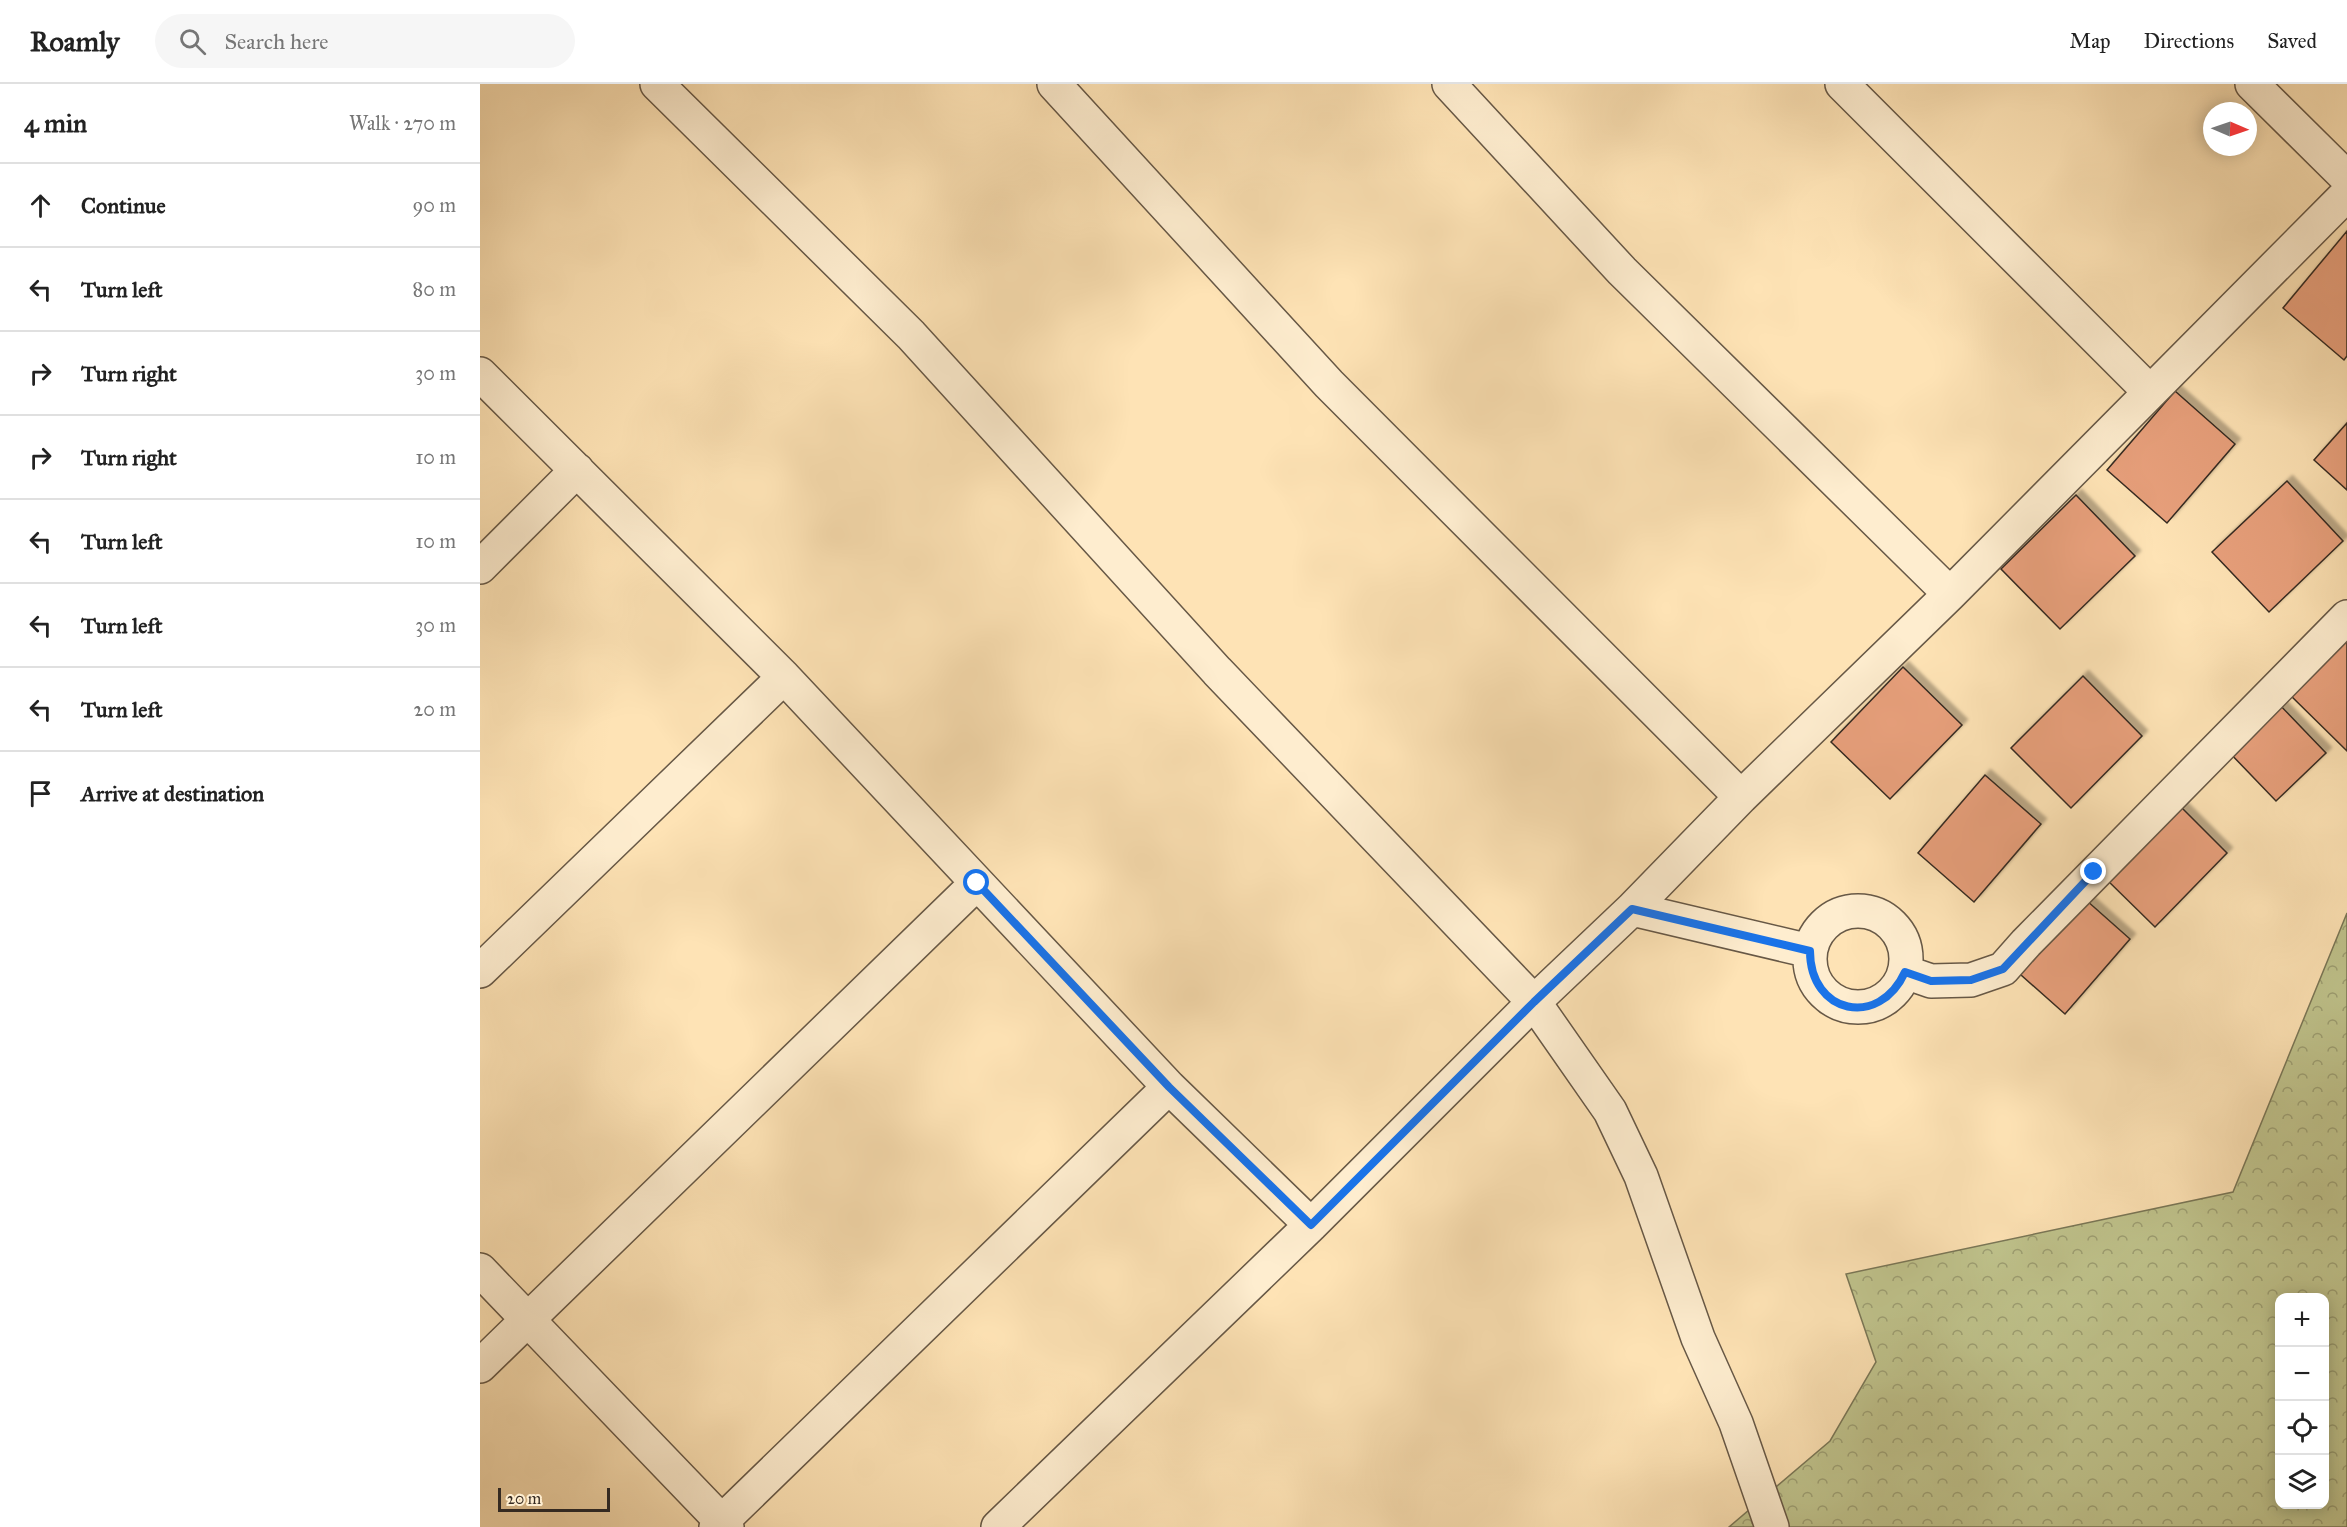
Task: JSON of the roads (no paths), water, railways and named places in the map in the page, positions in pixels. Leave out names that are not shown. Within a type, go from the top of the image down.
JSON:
[{"type":"street","points":[[657,84],[911,335],[1217,671],[1534,1002],[1611,1111],[1641,1176],[1698,1338],[1736,1423],[1772,1527]]},
{"type":"street","points":[[1054,84],[1329,384],[1741,797]]},
{"type":"street","points":[[1449,84],[1622,271],[1950,594]]},
{"type":"street","points":[[1842,84],[2149,391]]},
{"type":"street","points":[[2253,84],[2347,178]]},
{"type":"street","points":[[998,1527],[1311,1225],[1534,1002],[1632,909],[1741,797],[1950,594],[2347,194]]},
{"type":"street","points":[[480,374],[784,677],[1169,1087],[1311,1225]]},
{"type":"street","points":[[480,567],[577,470]]},
{"type":"street","points":[[1905,972],[1931,981],[1971,980],[2003,969],[2176,788],[2347,617]]},
{"type":"street","points":[[480,971],[784,677]]},
{"type":"street","points":[[480,1366],[977,883]]},
{"type":"street","points":[[1632,909],[1810,951]]},
{"type":"street","points":[[1853,910],[1868,911],[1883,916],[1895,927],[1903,941],[1906,956],[1905,972],[1898,987],[1886,999],[1872,1006],[1856,1008],[1840,1004],[1826,995],[1816,982],[1810,967],[1810,951],[1815,936],[1824,923],[1837,914],[1853,910]]},
{"type":"street","points":[[480,1270],[721,1525],[1169,1087]]}]
